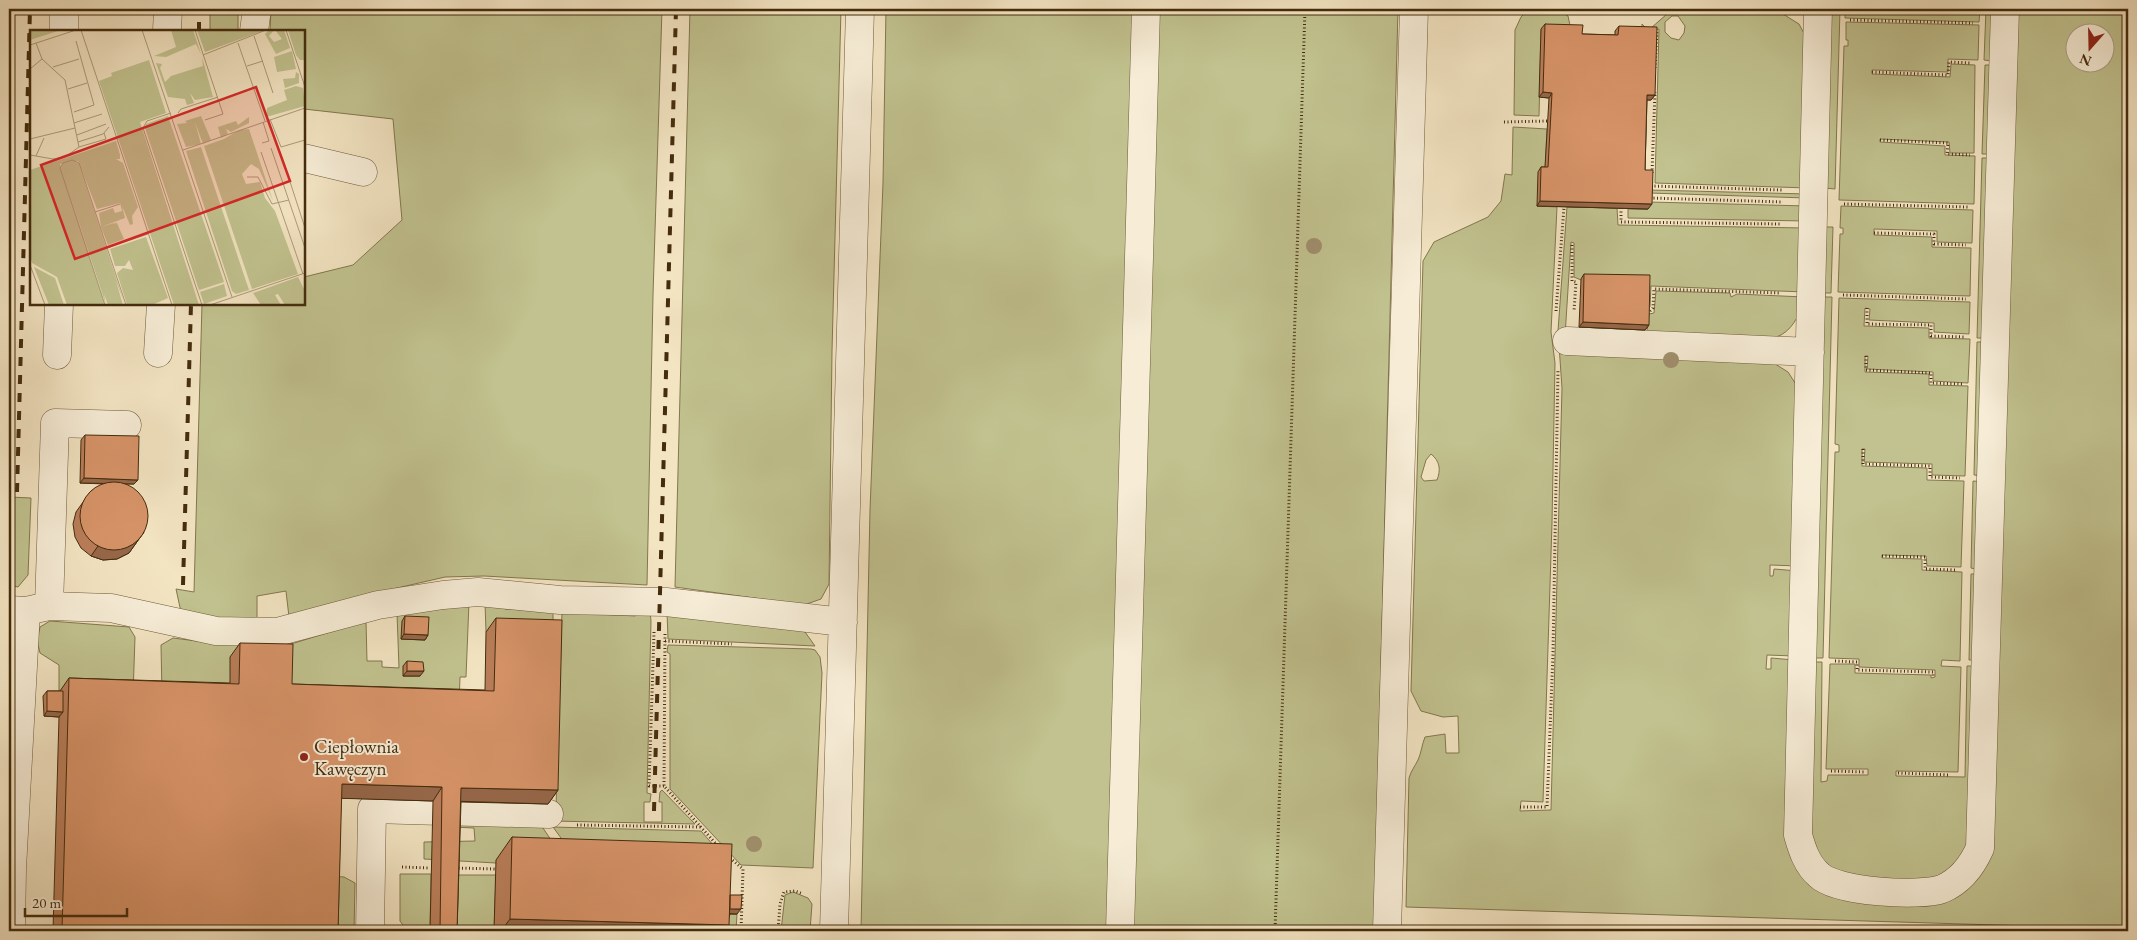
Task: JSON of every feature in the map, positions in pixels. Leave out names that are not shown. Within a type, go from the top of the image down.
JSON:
[{"type":"lane","points":[[64,9],[64,30]]},
{"type":"lane","points":[[167,30],[168,9]]},
{"type":"lane","points":[[254,30],[256,9]]},
{"type":"lane","points":[[834,931],[860,9]]},
{"type":"lane","points":[[1120,931],[1146,9]]},
{"type":"lane","points":[[1387,931],[1414,9]]},
{"type":"lane","points":[[1818,9],[1814,206],[1823,294],[1810,352],[1798,835],[1804,854],[1819,875],[1836,885],[1852,889],[1914,892],[1941,889],[1960,879],[1974,864],[1980,848],[2005,9]]},
{"type":"lane","points":[[305,158],[364,172]]},
{"type":"lane","points":[[57,355],[59,305]]},
{"type":"lane","points":[[158,353],[161,305]]},
{"type":"lane","points":[[1563,341],[1810,352]]},
{"type":"lane","points":[[11,931],[12,869],[28,609],[54,423],[127,425]]},
{"type":"lane","points":[[28,609],[111,608],[216,631],[277,632],[378,605],[443,595],[478,592],[560,600],[660,602],[843,622]]},
{"type":"lane","points":[[370,931],[372,809],[546,814]]},
{"type":"path","points":[[1275,931],[1305,9]]},
{"type":"path","points":[[1842,20],[1982,23]]},
{"type":"path","points":[[1655,74],[1657,30]]},
{"type":"path","points":[[1872,72],[1948,75],[1949,62],[1973,63]]},
{"type":"path","points":[[1655,83],[1651,186],[1814,206]]},
{"type":"path","points":[[1504,122],[1548,121]]},
{"type":"path","points":[[1880,140],[1948,143],[1947,154],[1978,155]]},
{"type":"path","points":[[1649,198],[1814,206],[1977,207]]},
{"type":"path","points":[[1622,208],[1621,222],[1814,206]]},
{"type":"path","points":[[1520,807],[1547,807],[1563,341],[1564,207]]},
{"type":"path","points":[[1874,232],[1934,234],[1934,244],[1975,246]]},
{"type":"path","points":[[1563,341],[1576,282],[1572,282],[1572,245]]},
{"type":"path","points":[[1646,312],[1652,311],[1654,308],[1654,289],[1974,300]]},
{"type":"path","points":[[1733,296],[1734,291]]},
{"type":"path","points":[[1867,308],[1867,324],[1932,325],[1931,336],[1973,337]]},
{"type":"path","points":[[1866,356],[1866,370],[1931,373],[1931,383],[1973,385]]},
{"type":"path","points":[[1864,448],[1863,464],[1930,466],[1930,477],[1991,479]]},
{"type":"path","points":[[1882,556],[1925,557],[1925,569],[1958,570]]},
{"type":"path","points":[[660,602],[649,786],[664,786]]},
{"type":"path","points":[[660,602],[664,786],[719,847]]},
{"type":"path","points":[[1826,660],[1857,662],[1857,670],[1933,672],[1933,678]]},
{"type":"path","points":[[1824,771],[1866,772]]},
{"type":"path","points":[[546,814],[544,822],[548,824],[702,828]]},
{"type":"path","points":[[725,854],[737,867],[743,869],[740,908],[741,931]]},
{"type":"path","points":[[449,868],[496,869]]},
{"type":"path","points":[[778,931],[780,904],[784,892],[795,891],[809,898]]},
{"type":"green space","points":[[210,9],[238,9],[238,30],[210,30]]},
{"type":"green space","points":[[271,9],[662,9],[653,295],[647,585],[484,576],[445,577],[371,594],[289,617],[286,591],[257,596],[257,621],[207,620],[181,612],[176,589],[194,592],[202,305],[305,305],[305,277],[353,265],[402,220],[393,119],[305,109],[305,30],[270,30]]},
{"type":"green space","points":[[690,9],[841,9],[832,351],[829,584],[821,599],[804,605],[675,587]]},
{"type":"green space","points":[[886,9],[1133,9],[1108,931],[861,931],[870,510],[883,183]]},
{"type":"green space","points":[[1156,9],[1398,9],[1374,931],[1130,931]]},
{"type":"green space","points":[[1529,9],[1549,9],[1563,13],[1568,16],[1571,30],[1541,30],[1539,116],[1514,115],[1515,30],[1521,17]]},
{"type":"green space","points":[[1667,9],[1775,9],[1799,24],[1808,41],[1808,188],[1655,183],[1659,29],[1642,32],[1642,24],[1646,28],[1651,28],[1667,14]],"holes":[[[1672,16],[1678,16],[1685,26],[1684,33],[1679,40],[1671,38],[1665,32],[1665,22]]]},
{"type":"green space","points":[[1829,9],[1840,9],[1835,189],[1824,188]]},
{"type":"green space","points":[[1845,9],[1980,9],[1979,22],[1845,18]]},
{"type":"green space","points":[[1986,9],[1998,9],[1985,476],[1974,475],[1977,342],[1984,342],[1984,338],[1977,338],[1982,158],[1989,158],[1989,154],[1982,154],[1985,65],[1992,65],[1992,61],[1984,60]]},
{"type":"green space","points":[[2015,9],[2128,9],[2128,929],[1406,907],[1410,775],[1419,758],[1425,737],[1445,734],[1446,753],[1459,753],[1458,716],[1443,717],[1421,711],[1411,691],[1423,261],[1434,242],[1488,217],[1501,201],[1505,174],[1512,175],[1513,127],[1547,129],[1545,172],[1537,206],[1557,207],[1551,332],[1555,363],[1543,802],[1521,801],[1520,811],[1551,810],[1562,388],[1558,331],[1567,207],[1617,208],[1618,225],[1806,228],[1805,292],[1651,286],[1650,307],[1646,308],[1574,277],[1574,243],[1571,242],[1564,352],[1764,357],[1788,372],[1797,386],[1798,566],[1770,565],[1770,576],[1773,576],[1774,569],[1798,571],[1794,656],[1767,655],[1766,669],[1771,669],[1771,658],[1794,660],[1813,880],[1965,886]],"holes":[[[1431,454],[1439,469],[1437,480],[1424,481],[1421,477],[1426,460]]]},
{"type":"green space","points":[[1846,22],[1979,25],[1978,60],[1948,59],[1948,72],[1872,70],[1872,74],[1950,77],[1951,64],[1975,65],[1974,153],[1950,153],[1949,142],[1880,139],[1880,142],[1945,146],[1945,155],[1975,156],[1974,204],[1839,200],[1844,46],[1848,46]]},
{"type":"green space","points":[[1649,190],[1807,194],[1807,198],[1649,193]]},
{"type":"green space","points":[[1649,202],[1807,206],[1807,221],[1628,218],[1628,209],[1648,209]]},
{"type":"green space","points":[[1841,206],[1973,210],[1972,243],[1937,242],[1937,231],[1874,229],[1874,235],[1932,237],[1932,247],[1971,248],[1970,296],[1838,292],[1840,234],[1843,234],[1843,228],[1840,228]]},
{"type":"green space","points":[[1823,227],[1833,227],[1831,293],[1825,293],[1825,297],[1832,297],[1823,658],[1816,658],[1816,662],[1822,662],[1821,782],[1827,781],[1828,775],[1868,775],[1868,769],[1826,769],[1830,664],[1855,664],[1855,673],[1931,675],[1931,678],[1935,677],[1935,670],[1859,667],[1859,659],[1829,658],[1835,452],[1839,452],[1839,445],[1835,444],[1839,298],[1970,302],[1969,334],[1934,332],[1934,323],[1869,320],[1870,309],[1865,308],[1864,326],[1929,328],[1929,338],[1970,339],[1968,383],[1933,381],[1933,372],[1867,369],[1868,356],[1865,356],[1865,372],[1929,374],[1929,385],[1968,386],[1965,476],[1932,475],[1932,464],[1864,462],[1865,449],[1862,449],[1862,466],[1927,468],[1927,480],[1964,481],[1961,567],[1927,566],[1926,556],[1882,555],[1882,558],[1922,559],[1922,570],[1962,572],[1960,661],[1942,660],[1941,666],[1961,667],[1958,772],[1896,771],[1896,776],[1965,777],[1967,666],[1976,666],[1976,660],[1969,660],[1971,574],[1975,574],[1975,569],[1971,568],[1973,481],[1985,482],[1973,847],[1948,877],[1899,886],[1824,872],[1807,842]]},
{"type":"green space","points":[[1656,291],[1730,293],[1731,297],[1737,294],[1804,297],[1797,318],[1786,332],[1770,338],[1737,340],[1647,331],[1649,314],[1654,313]]},
{"type":"green space","points":[[9,497],[31,498],[28,575],[18,587],[9,585]]},
{"type":"green space","points":[[469,602],[466,677],[460,677],[459,704],[162,694],[161,645],[173,638],[220,644],[291,644],[366,621],[367,661],[382,661],[382,667],[399,668],[397,613]]},
{"type":"green space","points":[[485,603],[499,603],[505,609],[553,611],[553,634],[486,632]]},
{"type":"green space","points":[[645,610],[650,611],[651,621],[647,793],[651,794],[650,802],[644,802],[644,822],[662,822],[662,802],[659,802],[662,790],[695,824],[552,821],[556,808],[562,612],[635,616]]},
{"type":"green space","points":[[667,612],[793,628],[805,632],[815,646],[668,639]]},
{"type":"green space","points":[[50,621],[129,627],[135,637],[133,695],[59,692],[59,665],[40,653],[37,640],[40,627]]},
{"type":"green space","points":[[668,645],[811,649],[815,650],[820,657],[822,673],[813,868],[741,865],[670,789],[670,654],[667,652]]},
{"type":"green space","points":[[450,822],[541,825],[557,849],[496,863],[424,859],[424,842],[475,841],[474,828],[451,827]]},
{"type":"green space","points":[[553,827],[701,831],[729,863],[569,849]]},
{"type":"green space","points":[[400,874],[431,874],[430,931],[407,931],[400,921]]},
{"type":"green space","points":[[449,875],[496,875],[494,931],[448,931]]},
{"type":"green space","points":[[330,876],[344,877],[355,883],[354,931],[328,931]]},
{"type":"green space","points":[[793,892],[808,898],[812,904],[810,931],[781,931],[785,895]]},
{"type":"green space","points":[[715,913],[737,914],[736,931],[714,931]]},
{"type":"building","points":[[1545,24],[1583,25],[1582,34],[1618,35],[1619,26],[1657,27],[1655,95],[1647,95],[1645,170],[1653,170],[1652,204],[1540,201],[1541,167],[1548,167],[1552,93],[1543,92]]},
{"type":"building","points":[[1584,274],[1650,275],[1649,325],[1583,322]]},
{"type":"building","points":[[85,435],[139,436],[138,480],[84,478]]},
{"type":"building","points":[[114,482],[127,485],[138,492],[145,503],[148,516],[145,529],[138,540],[127,547],[114,550],[101,547],[90,540],[83,529],[80,516],[83,503],[90,492],[101,485]]},
{"type":"building","points":[[405,616],[429,617],[428,635],[404,634]]},
{"type":"building","name":"Ciepłownia Kawęczyn","points":[[496,618],[562,620],[558,790],[461,788],[457,931],[440,931],[442,787],[342,784],[338,931],[62,931],[69,678],[239,684],[240,643],[293,644],[292,684],[494,691]]},
{"type":"building","points":[[407,661],[423,662],[424,671],[407,671]]},
{"type":"building","points":[[47,691],[63,691],[63,712],[47,711]]},
{"type":"building","points":[[512,837],[732,844],[729,925],[510,919]]},
{"type":"building","points":[[730,895],[742,895],[741,909],[730,909]]},
{"type":"building","points":[[609,930],[609,931],[591,931]]},
{"type":"railway","points":[[17,492],[30,9]]},
{"type":"railway","points":[[199,9],[199,30]]},
{"type":"railway","points":[[654,811],[676,9]]},
{"type":"railway","points":[[183,585],[191,305]]},
{"type":"place","name":"Ciepłownia Kawęczyn","points":[[304,757]]}]
